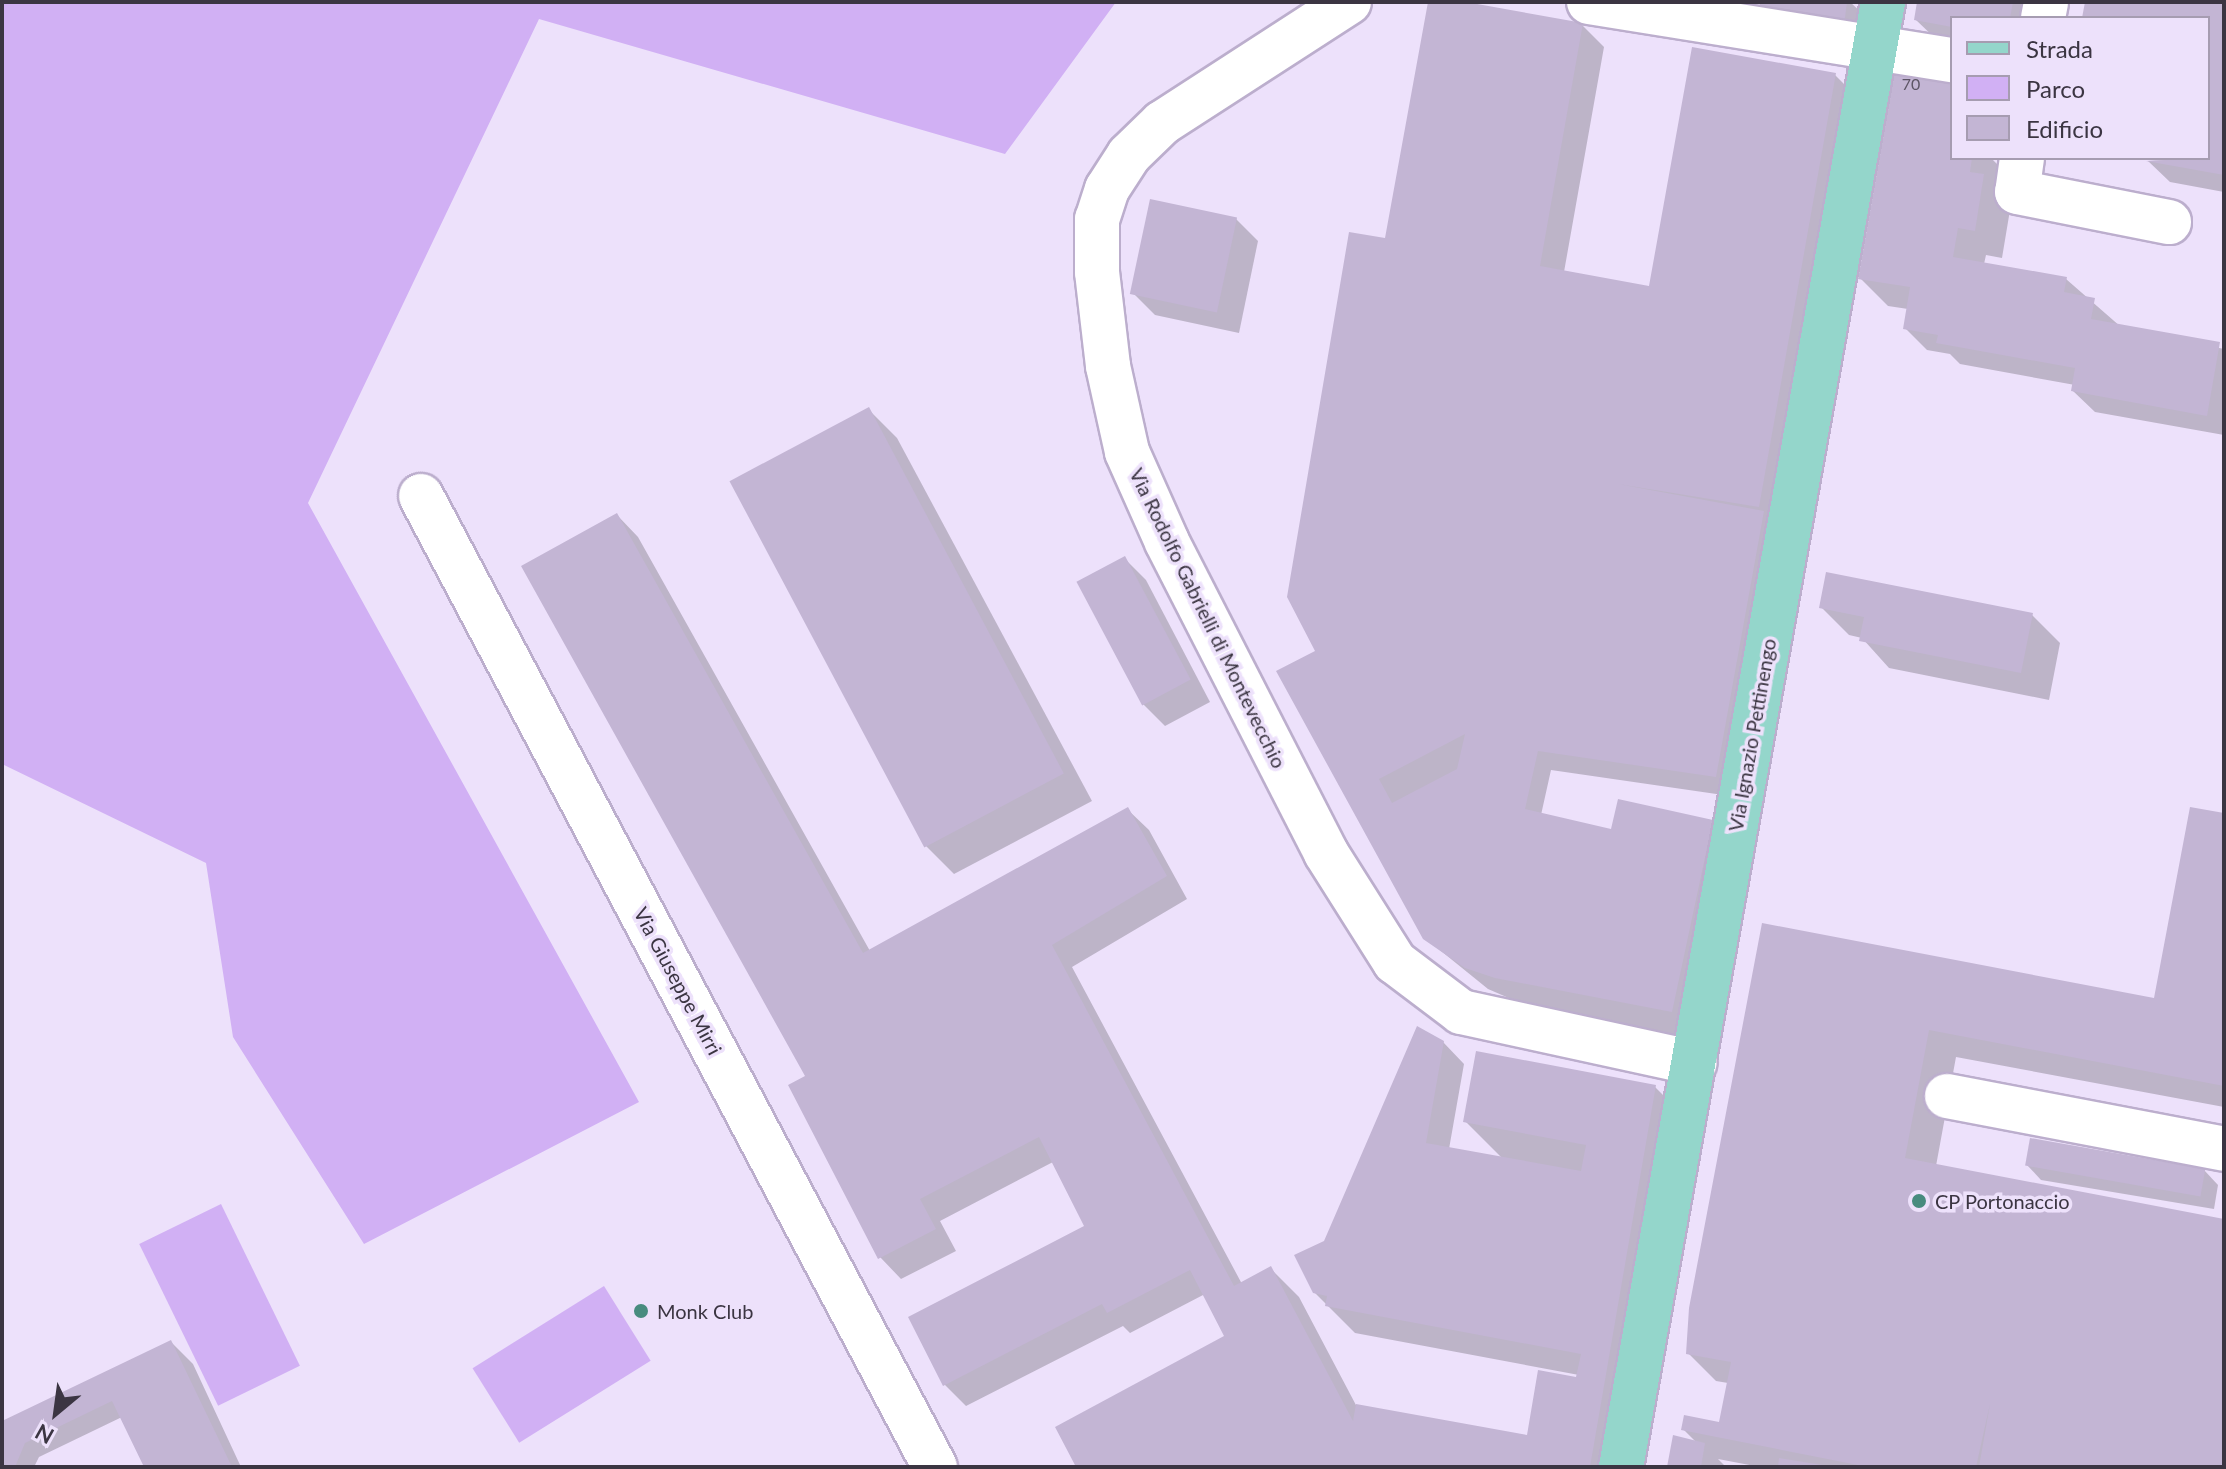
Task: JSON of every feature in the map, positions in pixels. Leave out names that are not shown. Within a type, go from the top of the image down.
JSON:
[{"type":"main road","name":"Via Ignazio Pettinengo","points":[[1621,1467],[1883,2]]},
{"type":"street","name":"Via Rodolfo Gabrielli di Montevecchio","points":[[1349,2],[1162,123],[1129,155],[1107,189],[1097,219],[1097,272],[1108,366],[1127,452],[1167,542],[1326,853],[1395,962],[1438,998],[1483,1019],[1694,1063]]},
{"type":"street","points":[[1589,2],[1950,60]]},
{"type":"street","points":[[2022,160],[2017,192],[2169,222]]},
{"type":"street","name":"Via Giuseppe Mirri","points":[[421,496],[935,1467]]},
{"type":"street","points":[[1947,1096],[2224,1149]]},
{"type":"green space","points":[[2,2],[1116,2],[1005,154],[539,19],[308,503],[639,1102],[364,1244],[233,1037],[206,863],[2,764]]},
{"type":"green space","points":[[221,1204],[300,1366],[218,1406],[139,1244]]},
{"type":"green space","points":[[604,1286],[651,1361],[519,1443],[473,1368]]},
{"type":"building","points":[[1428,2],[1466,2],[1583,23],[1540,266],[1649,286],[1692,47],[1836,73],[1759,507],[1618,484],[1764,511],[1716,777],[1538,751],[1525,809],[1611,829],[1618,799],[1713,820],[1672,1012],[1495,978],[1465,968],[1423,939],[1276,671],[1315,651],[1287,597],[1349,232],[1385,238]],"holes":[[[1465,734],[1457,769],[1392,803],[1379,779]]]},
{"type":"building","points":[[1760,2],[1847,2],[1844,25],[1759,10]]},
{"type":"building","points":[[1917,2],[2013,2],[2010,16],[1950,16],[1950,27],[1914,20]]},
{"type":"building","points":[[2085,2],[2224,2],[2224,175],[2146,161],[2210,160],[2210,16],[2082,16]]},
{"type":"building","points":[[1896,65],[1950,76],[1950,160],[1972,160],[1970,172],[1984,174],[1975,231],[1958,228],[1953,257],[2067,277],[2064,292],[2095,298],[2091,319],[2220,342],[2207,416],[2071,391],[2075,368],[1936,343],[1938,335],[1903,329],[1910,287],[1858,279]]},
{"type":"building","points":[[1150,199],[1237,218],[1217,312],[1130,294]]},
{"type":"building","points":[[869,407],[1064,773],[924,848],[729,481]]},
{"type":"building","points":[[617,513],[863,953],[1128,807],[1167,876],[1052,945],[1234,1286],[1271,1266],[1353,1421],[1356,1404],[1527,1435],[1538,1370],[1576,1377],[1581,1354],[1325,1306],[1327,1296],[1313,1293],[1294,1255],[1324,1241],[1417,1026],[1444,1041],[1426,1143],[1581,1171],[1586,1145],[1463,1122],[1476,1051],[1656,1085],[1590,1467],[1076,1467],[1055,1427],[1224,1336],[1190,1270],[1107,1313],[1102,1304],[943,1386],[908,1317],[1084,1226],[1039,1137],[920,1199],[936,1229],[878,1259],[788,1085],[805,1076],[521,566]]},
{"type":"building","points":[[1125,556],[1191,680],[1142,705],[1076,582]]},
{"type":"building","points":[[1826,572],[2033,613],[2021,673],[1859,641],[1864,617],[1819,608]]},
{"type":"building","name":"CP Portonaccio","points":[[2190,807],[2224,813],[2224,1086],[1929,1030],[1905,1158],[2224,1219],[2224,1467],[1979,1467],[1990,1404],[1976,1467],[1868,1467],[1681,1430],[1684,1415],[1719,1422],[1731,1362],[1686,1354],[1689,1308],[1762,923],[2154,998]]},
{"type":"building","points":[[2030,1138],[2205,1169],[2200,1196],[2025,1166]]},
{"type":"building","points":[[171,1340],[232,1467],[144,1467],[112,1401],[25,1443],[15,1467],[2,1467],[2,1421]]},
{"type":"building","points":[[1673,1435],[1705,1443],[1701,1467],[1667,1467]]},
{"type":"building","points":[[1779,1458],[1822,1465],[1822,1467],[1778,1467]]},
{"type":"place","name":"CP Portonaccio","points":[[1919,1201]]},
{"type":"place","name":"Monk Club","points":[[641,1311]]}]
